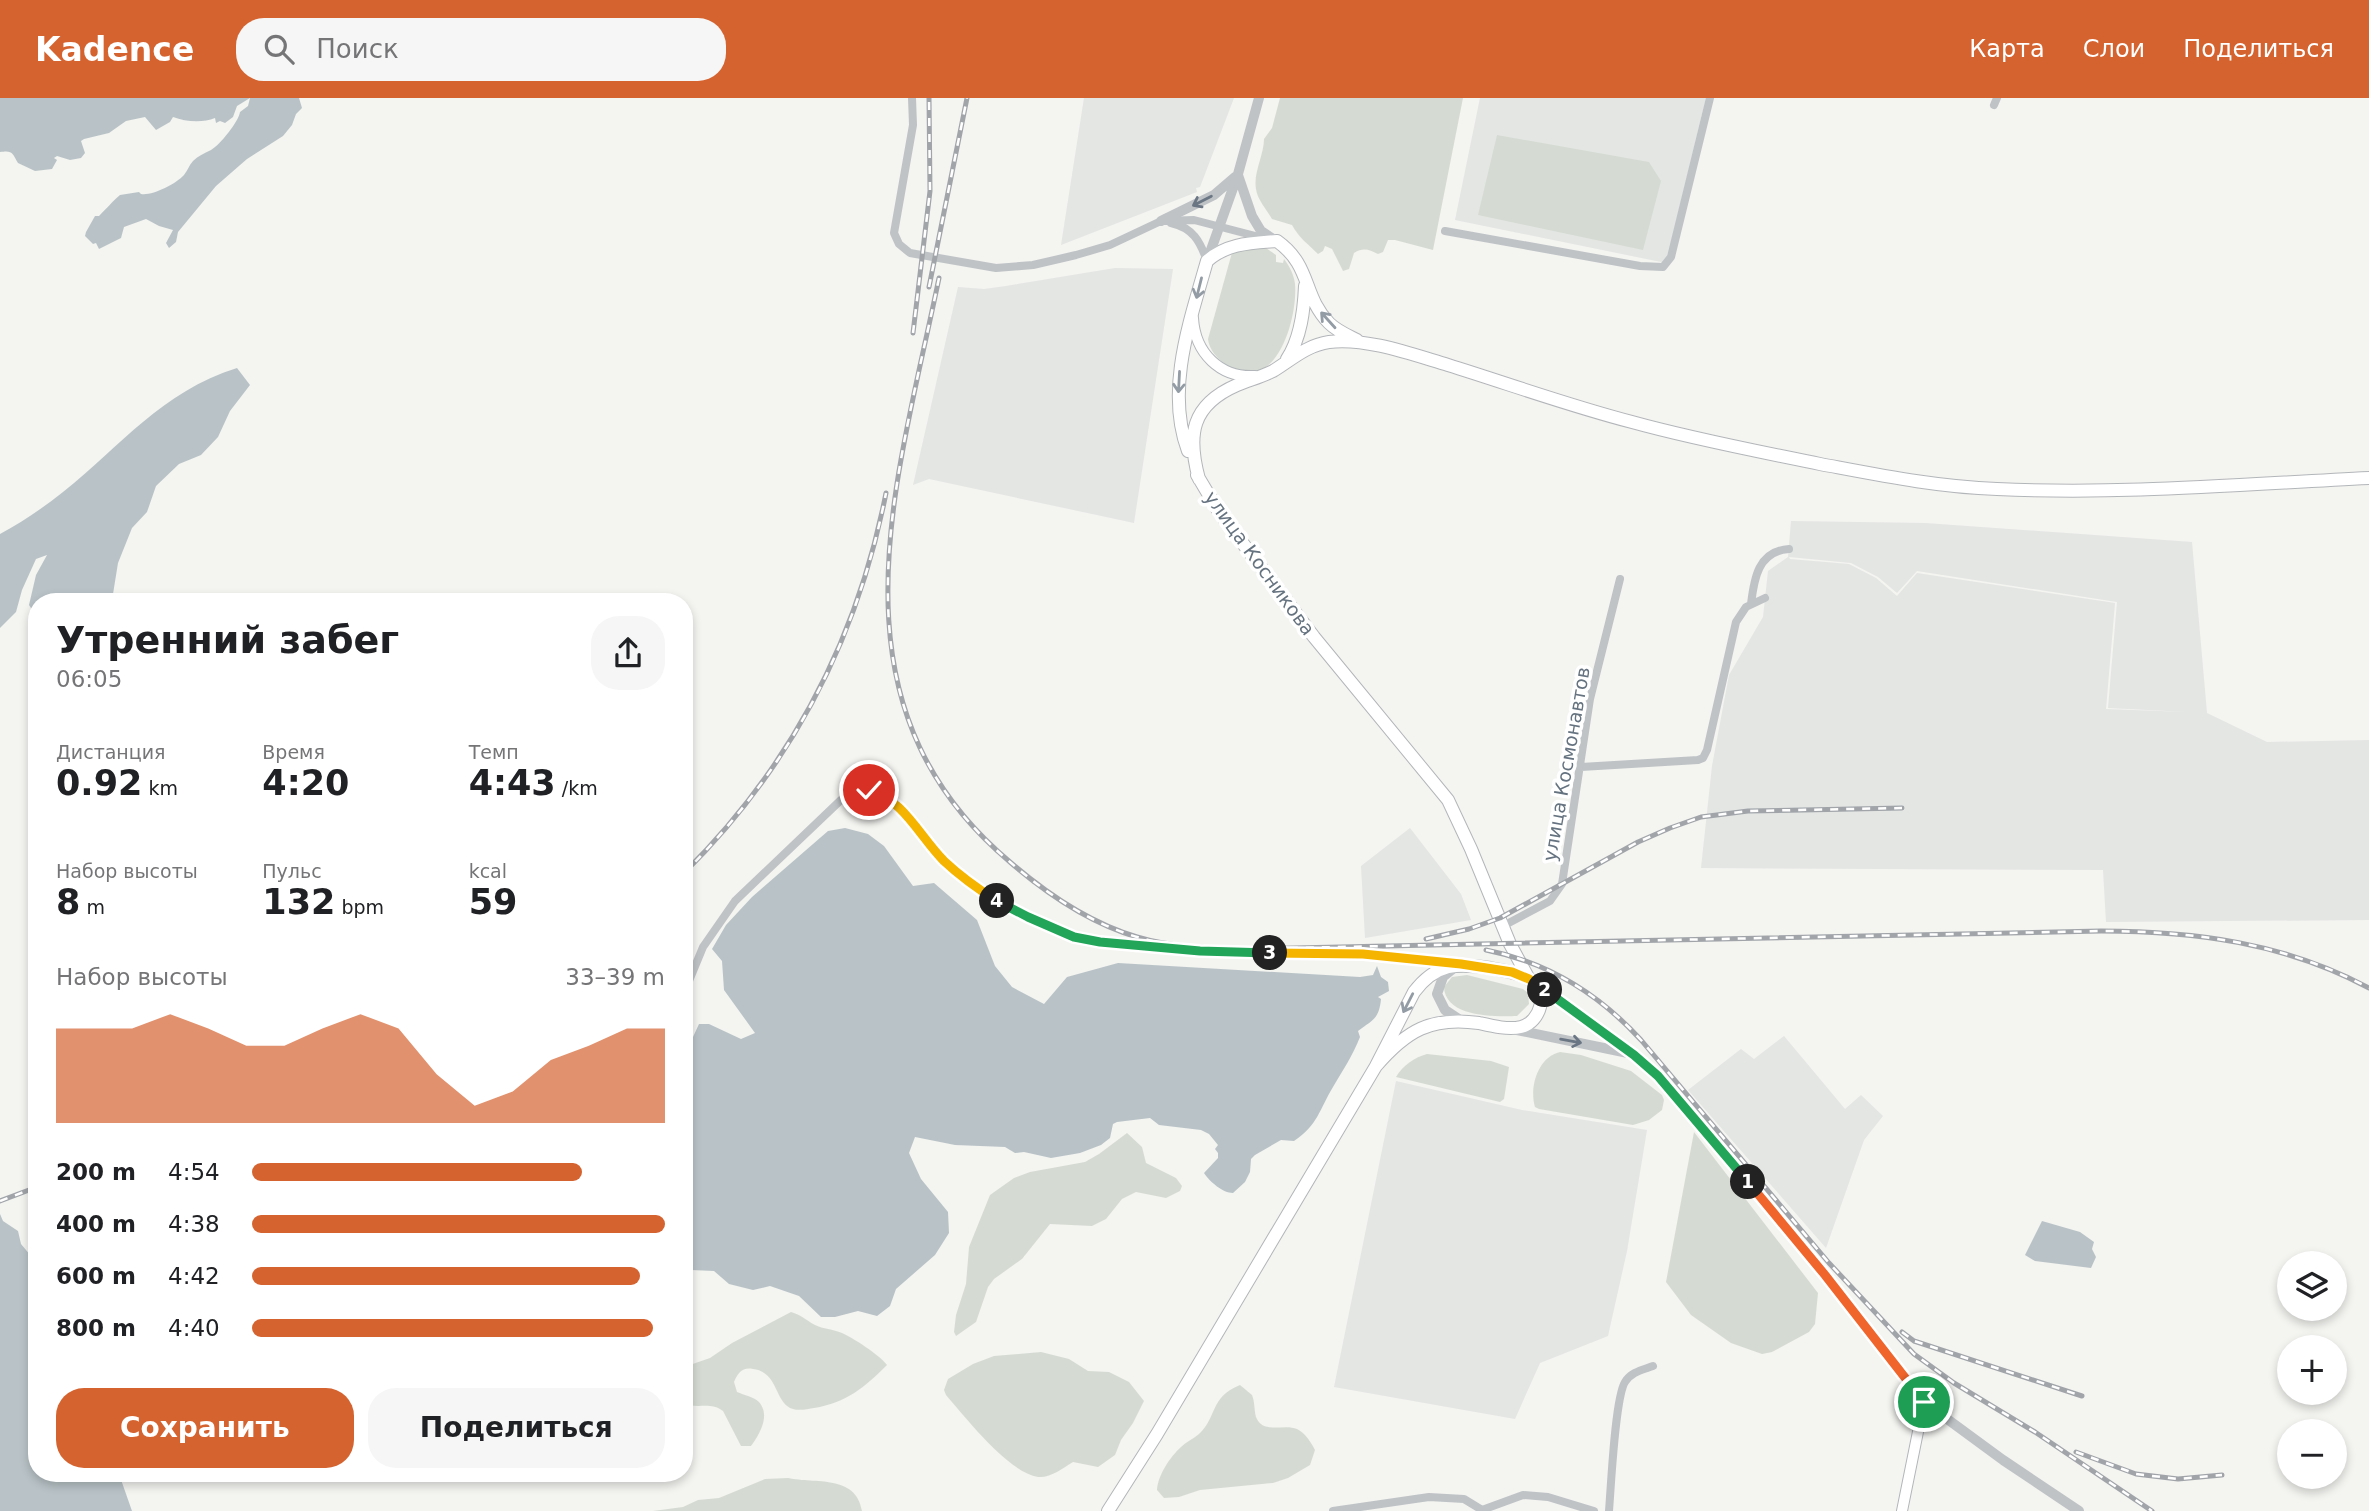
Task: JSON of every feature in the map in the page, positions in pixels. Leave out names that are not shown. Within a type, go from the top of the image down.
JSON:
[{"type":"main road","points":[[1207,261],[1229,247],[1277,241],[1298,261],[1316,304],[1330,324],[1367,344]]},
{"type":"main road","name":"улица Косникова","points":[[1207,261],[1181,364],[1179,405],[1184,441],[1199,479],[1219,512],[1314,636],[1448,800],[1517,958],[1532,981]]},
{"type":"main road","points":[[1282,365],[1296,341],[1304,307],[1305,280]]},
{"type":"main road","points":[[1193,316],[1196,339],[1212,362],[1227,372],[1245,377],[1261,376]]},
{"type":"main road","points":[[1199,479],[1192,436],[1196,420],[1218,395],[1328,342],[1367,344],[1420,357],[1632,422],[1817,463],[1920,482],[1994,489],[2075,492],[2369,478]]},
{"type":"main road","points":[[1108,1511],[1157,1434],[1376,1066],[1420,984],[1436,972],[1461,964],[1512,972],[1532,981],[1541,1001],[1539,1013],[1528,1024],[1508,1028],[1466,1021],[1434,1024],[1416,1030],[1399,1041],[1376,1066]]},
{"type":"main road","points":[[1902,1511],[1924,1402]]},
{"type":"street","points":[[912,98],[913,125],[894,233],[899,244],[910,253],[984,267],[1033,265],[1110,245],[1214,195],[1238,174],[1252,216],[1261,232],[1277,241]]},
{"type":"street","name":"улица Косникова","points":[[1207,261],[1238,174],[1258,98]]},
{"type":"street","points":[[1445,230],[1640,267],[1667,265],[1710,98]]},
{"type":"street","points":[[1161,221],[1194,220],[1277,241]]},
{"type":"street","points":[[1161,221],[1182,226],[1190,231],[1200,243],[1207,261]]},
{"type":"street","points":[[1751,604],[1754,579],[1762,562],[1773,552],[1788,549]]},
{"type":"street","name":"улица Космонавтов","points":[[1503,926],[1550,901],[1562,884],[1590,699],[1620,579]]},
{"type":"street","points":[[1581,767],[1698,761],[1703,758],[1736,622],[1741,612],[1765,598]]},
{"type":"street","points":[[693,971],[703,947],[735,901],[843,798],[856,791],[869,790],[882,793],[894,803],[942,859],[982,891],[1028,917],[1074,937],[1200,951],[1363,954],[1461,964]]},
{"type":"street","points":[[1461,964],[1443,977],[1437,994],[1441,1006],[1448,1014],[1466,1021]]},
{"type":"street","points":[[1532,981],[1634,1055],[1658,1076],[1825,1275],[1924,1402],[2079,1511]]},
{"type":"street","points":[[1508,1028],[1634,1055]]},
{"type":"street","points":[[1609,1511],[1619,1403],[1624,1383],[1634,1373],[1653,1366]]},
{"type":"street","points":[[1333,1511],[1429,1497],[1464,1499],[1482,1510],[1523,1495],[1548,1497],[1594,1511]]},
{"type":"shaded area","points":[[0,98],[250,98],[237,106],[233,117],[225,123],[216,123],[215,118],[194,121],[173,117],[170,122],[156,130],[145,117],[126,121],[109,133],[81,141],[85,153],[81,158],[70,160],[57,156],[52,169],[35,171],[18,163],[10,152],[0,152]]},
{"type":"shaded area","points":[[250,98],[299,98],[302,108],[283,136],[247,159],[216,186],[178,232],[176,242],[169,248],[166,243],[173,230],[146,219],[124,227],[121,238],[99,249],[96,243],[93,244],[85,236],[95,216],[99,216],[120,195],[151,193],[164,189],[180,178],[193,161],[224,138],[240,112],[248,106]]},
{"type":"shaded area","points":[[1084,98],[1234,98],[1200,187],[1196,188],[1197,192],[1061,245]]},
{"type":"shaded area","points":[[1280,98],[1463,98],[1433,250],[1388,240],[1383,252],[1378,254],[1369,250],[1354,253],[1349,269],[1343,271],[1332,249],[1325,246],[1318,254],[1292,225],[1272,219],[1258,197],[1255,183],[1264,139],[1272,128]]},
{"type":"shaded area","points":[[1480,98],[1706,98],[1666,263],[1455,220]]},
{"type":"shaded area","points":[[1497,135],[1649,162],[1661,181],[1643,250],[1478,215]]},
{"type":"shaded area","points":[[1258,246],[1276,255],[1276,262],[1283,263],[1284,259],[1294,281],[1295,299],[1287,334],[1280,350],[1270,364],[1258,372],[1243,373],[1220,360],[1208,339],[1233,249]]},
{"type":"shaded area","points":[[1115,268],[1173,269],[1134,523],[929,479],[913,485],[958,287],[984,289]]},
{"type":"shaded area","points":[[237,368],[250,385],[230,411],[218,437],[201,455],[179,464],[156,486],[147,512],[132,528],[118,563],[113,593],[32,593],[36,575],[47,555],[36,559],[22,590],[16,612],[0,628],[0,534],[63,492],[164,405],[210,378]]},
{"type":"shaded area","points":[[1791,521],[1925,523],[2192,542],[2207,713],[2267,742],[2369,740],[2369,920],[2106,922],[2103,870],[1701,868],[1712,766],[1729,675],[1763,617],[1768,571],[1788,557]],"holes":[[[1789,557],[1851,563],[1878,577],[1897,593],[1917,571],[2117,602],[2108,708],[2187,712],[2106,709],[2115,603],[1917,573],[1897,596],[1876,578],[1849,564]]]},
{"type":"shaded area","points":[[845,828],[868,834],[884,846],[913,886],[934,883],[977,920],[995,966],[1012,987],[1044,1004],[1067,977],[1118,963],[1360,977],[1373,975],[1377,966],[1381,977],[1388,982],[1389,991],[1378,997],[1381,999],[1380,1006],[1374,1019],[1358,1031],[1360,1037],[1354,1050],[1313,1123],[1294,1141],[1281,1140],[1255,1155],[1251,1159],[1250,1172],[1245,1182],[1233,1193],[1217,1186],[1204,1173],[1218,1158],[1215,1149],[1218,1145],[1209,1134],[1201,1130],[1159,1125],[1150,1118],[1117,1122],[1113,1124],[1110,1138],[1101,1145],[1080,1153],[1051,1158],[1024,1152],[1015,1153],[1005,1147],[955,1145],[915,1137],[909,1153],[921,1179],[948,1212],[949,1233],[935,1255],[896,1289],[890,1306],[877,1316],[858,1311],[835,1317],[821,1317],[799,1296],[770,1286],[753,1290],[729,1284],[714,1271],[693,1270],[693,1037],[699,1024],[709,1024],[741,1039],[755,1033],[724,990],[722,961],[712,949],[726,925],[752,897],[828,831]]},
{"type":"shaded area","points":[[1410,828],[1461,894],[1471,920],[1365,938],[1361,866]]},
{"type":"shaded area","points":[[1467,975],[1523,989],[1528,993],[1529,1004],[1517,1016],[1484,1015],[1461,1010],[1446,997],[1444,987],[1452,977]]},
{"type":"shaded area","points":[[1784,1036],[1845,1109],[1861,1095],[1883,1116],[1864,1140],[1826,1248],[1688,1090],[1741,1049],[1754,1059]]},
{"type":"shaded area","points":[[1560,1052],[1581,1055],[1631,1071],[1662,1095],[1662,1110],[1649,1120],[1633,1125],[1535,1107],[1533,1091],[1537,1074],[1546,1060]]},
{"type":"shaded area","points":[[1427,1054],[1491,1061],[1509,1067],[1504,1099],[1500,1102],[1396,1077],[1409,1062]]},
{"type":"shaded area","points":[[1396,1081],[1522,1110],[1647,1130],[1627,1251],[1608,1336],[1540,1363],[1515,1419],[1334,1387]]},
{"type":"shaded area","points":[[1694,1132],[1818,1293],[1815,1324],[1809,1332],[1772,1352],[1762,1354],[1731,1343],[1691,1315],[1666,1282]]},
{"type":"shaded area","points":[[1127,1133],[1142,1147],[1146,1163],[1176,1178],[1182,1186],[1180,1191],[1166,1198],[1136,1192],[1122,1199],[1106,1219],[1092,1226],[1050,1224],[1022,1259],[994,1279],[988,1287],[976,1322],[956,1336],[956,1315],[966,1284],[969,1247],[990,1195],[1014,1178],[1030,1172],[1085,1162]]},
{"type":"shaded area","points":[[0,1214],[3,1221],[18,1231],[21,1244],[28,1252],[28,1482],[122,1482],[132,1511],[0,1511]]},
{"type":"shaded area","points":[[2042,1221],[2080,1232],[2094,1242],[2092,1249],[2096,1257],[2091,1268],[2035,1261],[2025,1255]]},
{"type":"shaded area","points":[[791,1312],[818,1326],[847,1335],[887,1365],[863,1387],[845,1398],[825,1406],[801,1410],[787,1406],[772,1381],[761,1371],[743,1370],[734,1382],[737,1392],[759,1402],[764,1419],[751,1446],[741,1446],[723,1411],[713,1407],[693,1406],[693,1364],[710,1358],[732,1343]]},
{"type":"shaded area","points":[[1041,1352],[1069,1359],[1088,1371],[1109,1372],[1129,1382],[1144,1401],[1115,1455],[1098,1467],[1073,1462],[1048,1476],[1038,1477],[1026,1473],[988,1443],[946,1395],[944,1390],[948,1379],[973,1364],[994,1356]]},
{"type":"shaded area","points":[[1240,1385],[1252,1395],[1256,1417],[1264,1426],[1297,1429],[1305,1435],[1315,1450],[1310,1465],[1273,1483],[1200,1490],[1179,1497],[1164,1498],[1157,1490],[1162,1472],[1169,1461],[1205,1427],[1218,1401]]},
{"type":"shaded area","points":[[788,1478],[843,1486],[852,1491],[862,1511],[653,1511],[719,1498],[765,1479]]},
{"type":"railway","points":[[913,333],[930,191],[929,98]]},
{"type":"railway","points":[[929,287],[967,98]]},
{"type":"railway","points":[[939,278],[906,433],[893,511],[888,587],[893,661],[913,732],[951,800],[1010,862],[1054,896],[1086,916],[1137,937],[1163,943],[1242,949],[2136,932],[2205,937],[2272,950],[2305,960],[2369,988]]},
{"type":"railway","points":[[693,863],[757,790],[814,699],[838,650],[857,600],[886,493]]},
{"type":"railway","points":[[1426,939],[1469,929],[1500,918],[1638,842],[1701,817],[1748,811],[1902,808]]},
{"type":"railway","points":[[1486,950],[1508,955],[1551,972],[1571,982],[1608,1008],[1641,1040],[1829,1263],[1914,1354],[1954,1383],[2035,1432],[2152,1511]]},
{"type":"railway","points":[[0,1201],[28,1190]]},
{"type":"railway","points":[[1902,1332],[1914,1341],[2082,1396]]},
{"type":"railway","points":[[2076,1452],[2136,1474],[2178,1479],[2222,1475]]},
{"type":"route","points":[[869,790],[882,793],[894,803],[960,876],[1007,906],[1074,937],[1144,947],[1200,951],[1363,954],[1461,964],[1512,972],[1529,979],[1603,1031],[1658,1076],[1825,1275],[1924,1402]]}]
